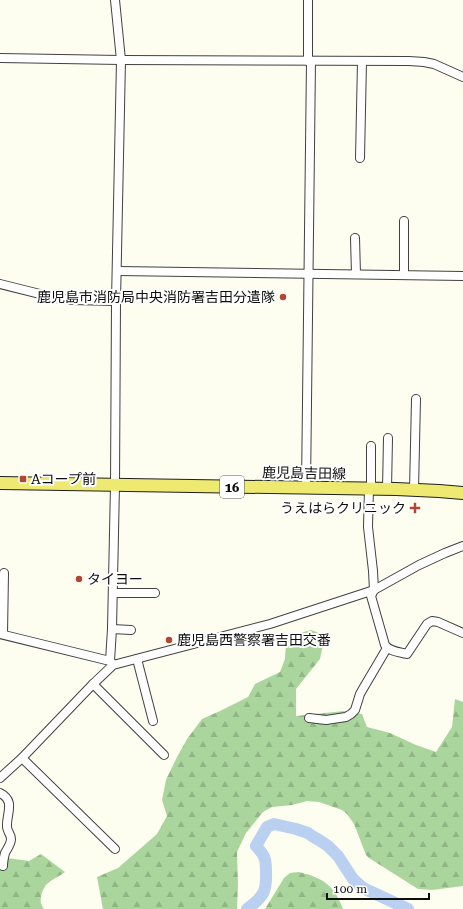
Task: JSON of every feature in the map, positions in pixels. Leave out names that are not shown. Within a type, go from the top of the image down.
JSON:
[{"type":"main road","name":"鹿児島吉田線","points":[[0,483],[370,488],[463,493]]},
{"type":"street","points":[[0,778],[22,758],[112,663],[116,301],[118,271],[121,60],[115,0]]},
{"type":"street","points":[[306,488],[309,61],[308,0]]},
{"type":"street","points":[[0,58],[424,62],[434,64],[463,77]]},
{"type":"street","points":[[360,158],[362,61]]},
{"type":"street","points":[[404,221],[404,275]]},
{"type":"street","points":[[356,238],[356,274]]},
{"type":"street","points":[[118,271],[463,276]]},
{"type":"street","points":[[0,284],[56,298],[116,301]]},
{"type":"street","points":[[414,490],[416,399]]},
{"type":"street","points":[[387,489],[388,438]]},
{"type":"street","points":[[371,446],[368,527],[374,590],[371,596],[384,643],[387,648],[407,654],[427,624],[432,621],[438,622],[463,633]]},
{"type":"street","points":[[4,572],[2,634],[112,663],[270,624],[374,590],[419,565],[463,546]]},
{"type":"street","points":[[113,593],[155,593]]},
{"type":"street","points":[[112,629],[131,630]]},
{"type":"street","points":[[309,718],[326,720],[346,717],[351,714],[355,710],[360,694],[387,648]]},
{"type":"street","points":[[137,658],[153,721]]},
{"type":"street","points":[[93,684],[164,755]]},
{"type":"street","points":[[22,758],[115,849]]},
{"type":"street","points":[[0,793],[7,797],[9,802],[7,827],[11,836],[1,868]]},
{"type":"green space","points":[[311,630],[325,635],[320,659],[296,689],[296,716],[344,711],[362,714],[367,727],[390,733],[436,752],[452,727],[455,699],[463,702],[463,886],[432,890],[418,889],[366,855],[354,824],[342,810],[319,802],[307,801],[292,805],[272,807],[263,812],[246,833],[237,852],[237,909],[103,909],[97,877],[118,868],[157,834],[167,816],[162,800],[166,780],[187,739],[202,719],[248,697],[255,684],[280,672],[285,659],[286,643],[296,634]]},
{"type":"green space","points":[[41,854],[65,872],[44,888],[41,903],[44,909],[0,909],[0,857],[29,861]]},
{"type":"green space","points":[[299,872],[315,877],[327,884],[336,894],[343,909],[265,909],[284,878],[290,873]]},
{"type":"waterway","points":[[247,909],[257,901],[265,889],[265,860],[256,846],[267,827],[274,824],[308,833],[328,846],[338,856],[353,879],[363,888],[408,909]]},
{"type":"place","name":"鹿児島市消防局中央消防署吉田分遣隊","points":[[283,297]]},
{"type":"place","name":"Aコープ前","points":[[23,479]]},
{"type":"place","name":"うえはらクリニック","points":[[415,508]]},
{"type":"place","name":"タイヨー","points":[[79,579]]},
{"type":"place","name":"鹿児島西警察署吉田交番","points":[[169,640]]}]
